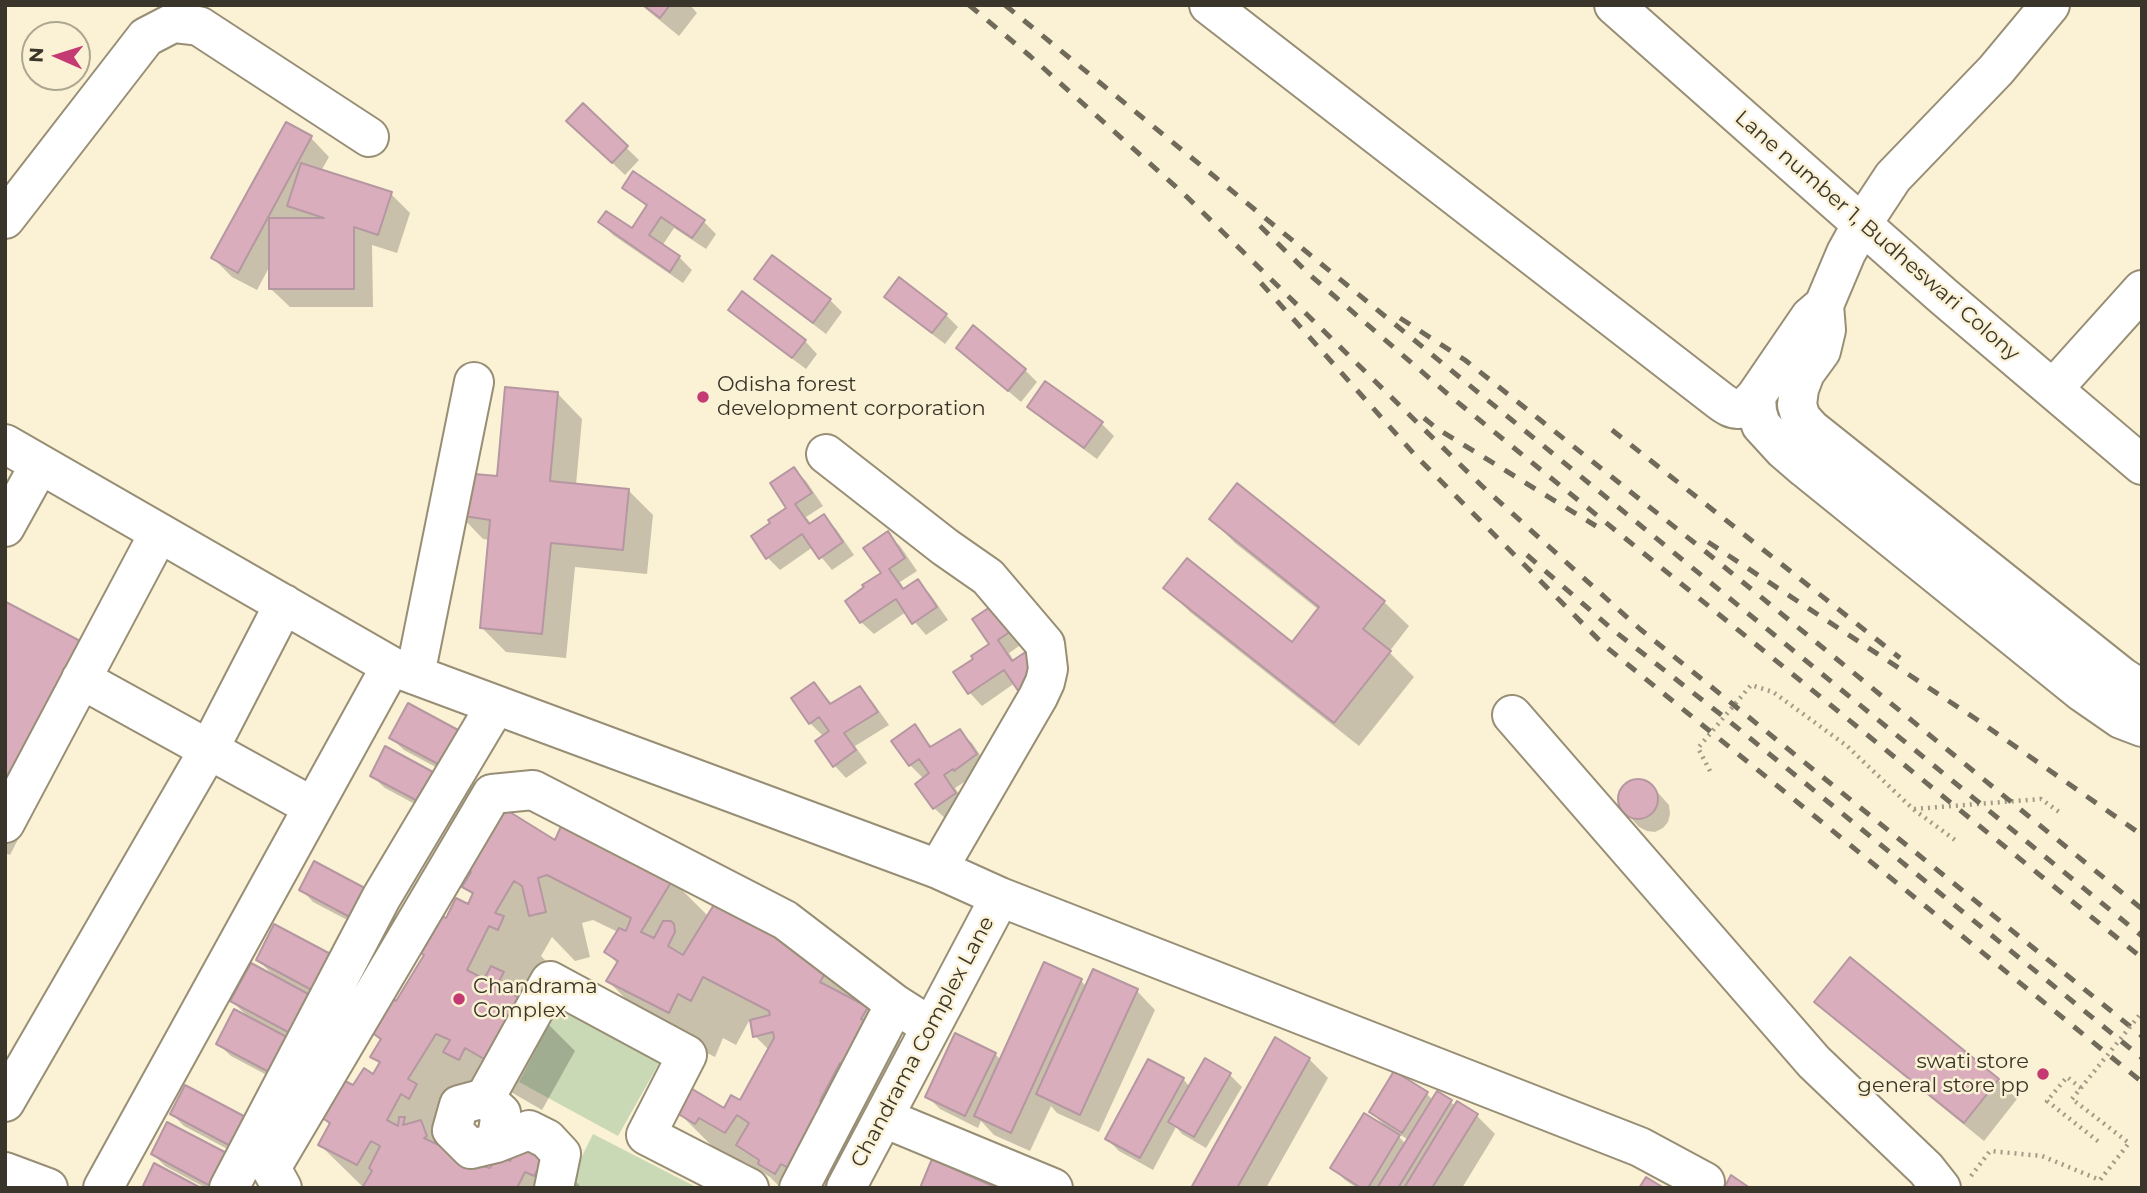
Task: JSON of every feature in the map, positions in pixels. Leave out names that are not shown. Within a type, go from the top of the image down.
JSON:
[{"type":"street","points":[[1209,5],[1729,408],[1739,409],[1747,406],[1756,396],[1810,317],[1824,305],[1861,224],[1893,177],[1996,70],[2050,5]]},
{"type":"street","name":"Lane number 1, Budheswari Colony","points":[[1614,5],[1861,224],[2142,465]]},
{"type":"street","points":[[5,219],[146,37],[173,23],[199,26],[369,137]]},
{"type":"street","points":[[2053,389],[2142,290]]},
{"type":"street","points":[[1824,305],[1826,330],[1821,351],[1805,373],[1799,389],[1797,405],[1801,418],[1871,478],[2142,690]]},
{"type":"street","points":[[103,1188],[313,807],[403,670],[474,382]]},
{"type":"street","points":[[1756,396],[1761,425],[1783,449],[2082,692],[2121,719],[2142,727]]},
{"type":"street","points":[[5,444],[403,670],[938,869],[1000,897],[1640,1147],[1705,1182],[1701,1188]]},
{"type":"street","points":[[826,454],[945,548],[988,577],[1045,644],[1048,668],[1038,697],[938,869]]},
{"type":"street","points":[[5,527],[40,464]]},
{"type":"street","points":[[5,822],[159,533]]},
{"type":"street","points":[[5,1102],[208,751],[284,604]]},
{"type":"street","points":[[81,679],[313,807]]},
{"type":"street","points":[[229,1188],[381,898],[496,705]]},
{"type":"street","points":[[1512,715],[1814,1062],[1926,1169],[1955,1183]]},
{"type":"street","points":[[282,1188],[271,1168],[492,794],[533,790],[785,920],[895,1004],[930,1027]]},
{"type":"street","name":"Chandrama Complex Lane","points":[[846,1188],[1000,897]]},
{"type":"street","points":[[554,1188],[561,1154],[547,1139],[530,1129],[496,1143],[471,1149],[452,1130],[459,1105],[485,1098],[550,981],[687,1055],[646,1135],[749,1188]]},
{"type":"street","points":[[799,1188],[895,1004]]},
{"type":"street","points":[[884,1118],[1053,1188]]},
{"type":"street","points":[[5,1172],[48,1188]]},
{"type":"path","points":[[1710,771],[1698,748],[1751,685],[1773,692],[1847,746],[1913,810],[1955,840]]},
{"type":"path","points":[[1913,810],[2041,799],[2062,814]]},
{"type":"path","points":[[1955,1183],[1990,1151],[2042,1156],[2101,1180],[2129,1143],[2072,1099],[2142,1012]]},
{"type":"path","points":[[2081,1088],[2067,1077],[2047,1101],[2099,1142]]},
{"type":"green space","points":[[563,998],[666,1051],[618,1136],[519,1082]]},
{"type":"green space","points":[[593,1134],[698,1188],[566,1188]]},
{"type":"building","points":[[643,5],[670,5],[660,18]]},
{"type":"building","points":[[583,103],[628,146],[612,163],[566,121]]},
{"type":"building","points":[[286,122],[312,136],[238,273],[211,258]]},
{"type":"building","points":[[301,163],[392,192],[378,235],[354,227],[354,289],[269,289],[269,218],[324,218],[287,206]]},
{"type":"building","points":[[633,171],[705,220],[692,238],[661,217],[649,235],[680,256],[670,272],[598,222],[606,211],[632,228],[647,205],[622,188]]},
{"type":"building","points":[[772,255],[831,299],[813,323],[754,279]]},
{"type":"building","points":[[899,277],[947,314],[932,333],[884,297]]},
{"type":"building","points":[[742,291],[806,340],[792,358],[728,310]]},
{"type":"building","points":[[973,325],[1026,369],[1008,391],[956,348]]},
{"type":"building","points":[[1045,381],[1103,422],[1084,448],[1027,407]]},
{"type":"building","points":[[505,387],[558,392],[550,481],[629,489],[623,550],[551,543],[542,634],[480,628],[490,520],[457,515],[463,473],[497,476]]},
{"type":"building","points":[[794,467],[812,493],[795,504],[809,524],[824,514],[843,542],[819,559],[802,534],[766,559],[751,536],[786,508],[770,483]]},
{"type":"building","points":[[1237,483],[1385,601],[1363,629],[1391,651],[1334,723],[1163,588],[1187,558],[1292,642],[1319,607],[1209,519]]},
{"type":"building","points":[[888,531],[905,558],[889,569],[903,589],[918,579],[937,607],[912,624],[896,599],[860,623],[845,601],[864,587],[862,585],[881,573],[863,548]]},
{"type":"building","points":[[6,602],[82,642],[5,792]]},
{"type":"building","points":[[996,603],[1014,629],[998,640],[1012,661],[1027,651],[1045,678],[1021,695],[1004,670],[968,694],[953,672],[989,644],[972,619]]},
{"type":"building","points":[[814,682],[830,704],[860,686],[878,712],[844,733],[856,750],[833,767],[815,741],[829,731],[819,717],[809,724],[791,698]]},
{"type":"building","points":[[408,703],[471,737],[453,772],[389,738]]},
{"type":"building","points":[[915,724],[930,747],[960,729],[977,754],[944,775],[956,793],[933,809],[915,784],[929,773],[919,759],[909,766],[891,741]]},
{"type":"building","points":[[385,746],[444,778],[429,807],[370,776]]},
{"type":"building","points":[[1638,779],[1646,780],[1652,785],[1657,791],[1657,807],[1652,813],[1646,818],[1638,819],[1630,818],[1624,813],[1619,807],[1618,799],[1619,791],[1624,785],[1630,780]]},
{"type":"building","name":"Chandrama Complex","points":[[505,809],[555,840],[566,815],[673,879],[641,932],[654,938],[663,921],[671,921],[675,932],[668,946],[683,955],[715,903],[830,965],[820,982],[868,1007],[861,1019],[876,1029],[852,1070],[840,1063],[820,1101],[834,1111],[790,1169],[781,1164],[775,1174],[758,1164],[759,1160],[736,1145],[749,1123],[737,1115],[725,1133],[699,1118],[695,1124],[675,1112],[689,1087],[724,1108],[731,1095],[740,1100],[774,1038],[773,1032],[753,1037],[750,1020],[770,1015],[769,1011],[703,977],[691,1001],[678,994],[669,1013],[606,981],[618,961],[604,952],[619,928],[626,931],[631,918],[547,875],[538,878],[546,912],[529,916],[522,886],[514,881],[495,913],[504,916],[498,930],[489,926],[467,970],[484,979],[491,966],[504,972],[497,985],[531,1005],[496,1066],[465,1048],[459,1060],[443,1052],[450,1040],[436,1034],[408,1079],[417,1084],[409,1099],[401,1094],[387,1120],[398,1126],[399,1117],[405,1117],[403,1125],[421,1120],[427,1136],[424,1138],[490,1168],[498,1155],[510,1161],[523,1138],[548,1151],[534,1176],[525,1172],[517,1188],[362,1188],[372,1171],[369,1168],[380,1146],[371,1141],[357,1165],[318,1145],[330,1123],[319,1116],[343,1080],[353,1085],[364,1068],[373,1074],[380,1062],[370,1057],[381,1039],[368,1030],[390,997],[396,1001],[424,955],[415,950],[437,913],[446,918],[456,898],[468,904],[473,893],[462,887],[471,872],[459,866]]},
{"type":"building","points":[[314,861],[376,894],[361,923],[299,890]]},
{"type":"building","points":[[274,924],[340,959],[321,995],[256,960]]},
{"type":"building","points":[[1850,957],[1999,1079],[1964,1123],[1814,1002]]},
{"type":"building","points":[[1044,962],[1082,979],[1011,1133],[974,1116]]},
{"type":"building","points":[[251,963],[323,1002],[303,1040],[230,1001]]},
{"type":"building","points":[[1093,969],[1138,989],[1080,1115],[1036,1094]]},
{"type":"building","points":[[234,1009],[300,1044],[282,1079],[216,1044]]},
{"type":"building","points":[[955,1033],[996,1053],[965,1116],[925,1097]]},
{"type":"building","points":[[1275,1037],[1310,1058],[1237,1188],[1191,1188]]},
{"type":"building","points":[[1205,1058],[1231,1073],[1194,1137],[1168,1122]]},
{"type":"building","points":[[1148,1059],[1184,1078],[1140,1158],[1105,1139]]},
{"type":"building","points":[[1394,1071],[1428,1092],[1402,1133],[1369,1112]]},
{"type":"building","points":[[185,1085],[257,1123],[242,1152],[170,1114]]},
{"type":"building","points":[[1437,1091],[1452,1100],[1398,1188],[1377,1188]]},
{"type":"building","points":[[1457,1101],[1478,1114],[1432,1188],[1404,1188]]},
{"type":"building","points":[[1364,1113],[1400,1135],[1368,1188],[1361,1188],[1330,1168]]},
{"type":"building","points":[[167,1122],[238,1159],[214,1188],[151,1154]]},
{"type":"building","points":[[932,1159],[997,1188],[920,1188]]},
{"type":"building","points":[[154,1163],[201,1188],[142,1188]]},
{"type":"building","points":[[1731,1175],[1750,1188],[1724,1188]]},
{"type":"building","points":[[1646,1177],[1664,1188],[1639,1188]]},
{"type":"railway","points":[[969,5],[1185,195],[1482,486],[1640,629],[2142,1036]]},
{"type":"railway","points":[[1005,5],[2142,936]]},
{"type":"railway","points":[[1260,226],[1310,275],[1450,396],[2142,958]]},
{"type":"railway","points":[[1261,283],[1415,455],[1605,646],[2142,1082]]},
{"type":"railway","points":[[1400,318],[1465,360],[1706,552],[2142,909]]},
{"type":"railway","points":[[1424,418],[1596,526]]},
{"type":"railway","points":[[1612,430],[1900,658]]},
{"type":"railway","points":[[1708,542],[1976,719],[2142,835]]},
{"type":"railway","points":[[1527,555],[1613,630],[1724,717],[2142,1058]]},
{"type":"place","name":"Odisha forest development corporation","points":[[703,397]]},
{"type":"place","name":"Chandrama Complex","points":[[459,999]]},
{"type":"place","name":"swati store general store pp","points":[[2043,1074]]}]
